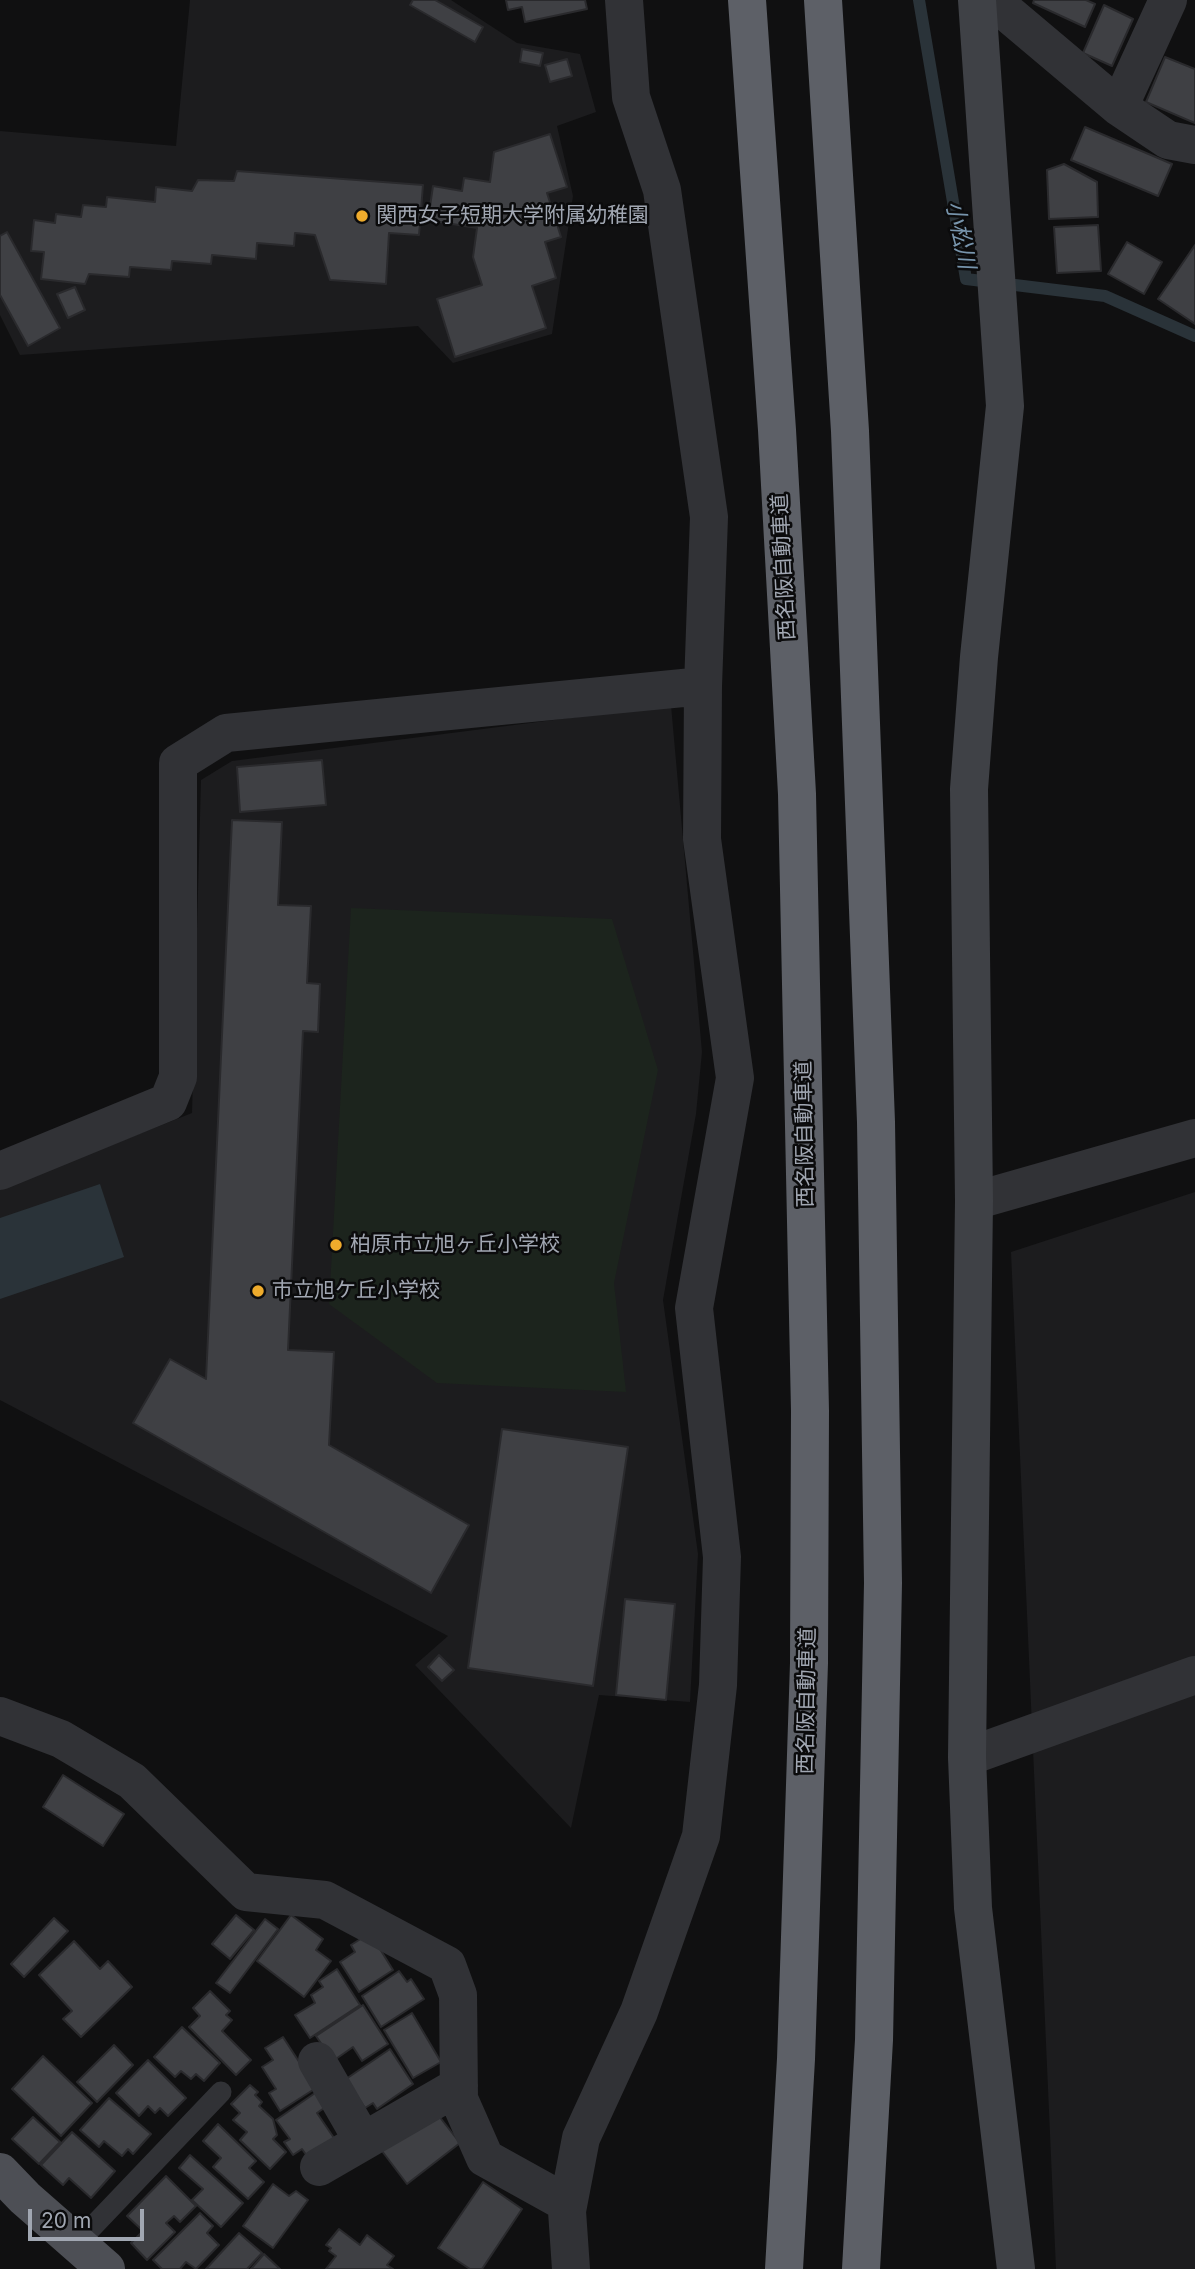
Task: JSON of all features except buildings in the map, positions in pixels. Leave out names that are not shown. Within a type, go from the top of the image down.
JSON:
[{"type":"highway","name":"西名阪自動車道","points":[[747,0],[776,416],[797,794],[810,1411],[809,1662],[796,2059],[784,2269]]},
{"type":"highway","points":[[822,0],[850,431],[876,1136],[883,1597],[874,2040],[861,2269]]},
{"type":"main road","points":[[0,2172],[25,2198],[106,2269]]},
{"type":"street","points":[[570,2269],[567,2211],[582,2138],[639,2012],[701,1836],[718,1685],[722,1557],[694,1308],[736,1079],[702,839],[703,686],[709,517],[662,190],[631,97],[624,0]]},
{"type":"street","points":[[977,0],[1004,406],[969,789],[974,1201],[967,1757],[973,1908],[1016,2269]]},
{"type":"street","points":[[992,0],[1119,107],[1168,140],[1195,145]]},
{"type":"street","points":[[1119,107],[1168,0]]},
{"type":"street","points":[[0,1171],[168,1102],[178,1077],[178,763],[226,733],[703,686]]},
{"type":"street","points":[[974,1201],[1195,1138]]},
{"type":"street","points":[[967,1757],[1195,1675]]},
{"type":"street","points":[[0,1716],[61,1739],[132,1781],[246,1892],[325,1900],[447,1965],[458,1995],[459,2099],[485,2158],[568,2204]]},
{"type":"street","points":[[317,2061],[363,2141]]},
{"type":"street","points":[[319,2167],[459,2086]]},
{"type":"lane","points":[[77,2244],[222,2092]]},
{"type":"shaded area","points":[[190,0],[451,0],[517,43],[580,54],[596,112],[557,126],[573,196],[552,334],[453,363],[418,326],[20,355],[0,315],[0,131],[176,146]]},
{"type":"shaded area","name":"柏原市立旭ヶ丘小学校","points":[[671,705],[702,1052],[696,1114],[663,1300],[698,1554],[690,1702],[599,1695],[571,1828],[415,1665],[448,1636],[0,1400],[0,1189],[192,1113],[201,780],[232,761]]},
{"type":"shaded area","points":[[351,908],[612,919],[658,1070],[614,1283],[626,1392],[437,1383],[329,1304]]},
{"type":"shaded area","points":[[100,1184],[124,1257],[0,1299],[0,1218]]},
{"type":"shaded area","points":[[1195,1192],[1195,2269],[1056,2269],[1011,1252]]},
{"type":"waterway","name":"小松川","points":[[919,0],[966,279],[1105,296],[1195,336]]},
{"type":"place","name":"関西女子短期大学附属幼稚園","points":[[362,216]]},
{"type":"place","name":"柏原市立旭ヶ丘小学校","points":[[336,1245]]},
{"type":"place","name":"市立旭ケ丘小学校","points":[[258,1291]]}]
